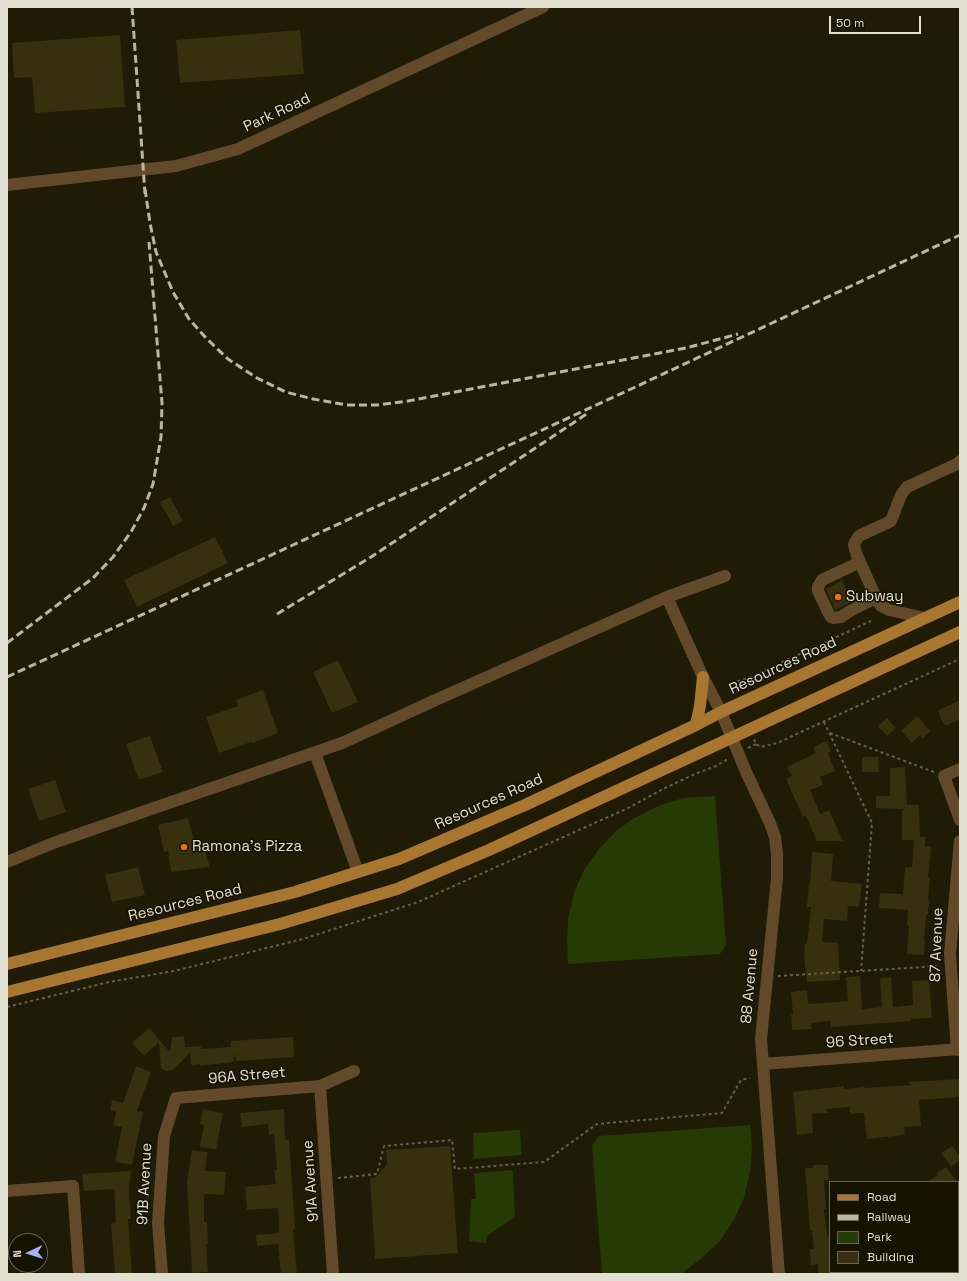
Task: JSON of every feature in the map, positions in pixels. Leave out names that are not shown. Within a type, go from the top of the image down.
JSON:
[{"type":"main road","name":"Resources Road","points":[[7,964],[295,892],[399,859],[518,808],[721,712],[960,602]]},
{"type":"main road","points":[[7,992],[280,924],[397,888],[489,850],[960,632]]},
{"type":"main road","points":[[696,725],[700,706],[703,677]]},
{"type":"street","name":"Park Road","points":[[7,186],[176,166],[238,149],[543,7]]},
{"type":"street","points":[[925,618],[889,610],[881,606],[860,562],[854,545],[856,538],[891,522],[901,496],[907,487],[957,464],[960,461]]},
{"type":"street","points":[[860,562],[822,580],[818,587],[818,591],[829,614],[833,618],[841,617],[876,598]]},
{"type":"street","points":[[7,862],[56,842],[342,743],[667,597],[725,576]]},
{"type":"street","name":"88 Avenue","points":[[667,597],[703,677],[721,712],[775,837],[777,854],[776,878],[761,1039],[779,1274]]},
{"type":"street","points":[[315,753],[358,872]]},
{"type":"street","points":[[960,768],[944,776],[960,820]]},
{"type":"street","name":"87 Avenue","points":[[958,1050],[950,966],[960,840]]},
{"type":"street","name":"96 Street","points":[[763,1064],[958,1050]]},
{"type":"street","name":"96A Street","points":[[176,1098],[320,1086],[354,1071]]},
{"type":"street","name":"91A Avenue","points":[[320,1086],[333,1274]]},
{"type":"street","name":"91B Avenue","points":[[162,1274],[158,1223],[164,1136],[176,1098]]},
{"type":"street","points":[[7,1191],[73,1186],[79,1274]]},
{"type":"path","points":[[735,682],[746,679],[871,621]]},
{"type":"path","points":[[756,744],[760,747],[777,742],[960,659]]},
{"type":"path","points":[[824,722],[872,823],[862,971]]},
{"type":"path","points":[[829,732],[944,776]]},
{"type":"path","points":[[767,977],[950,966]]},
{"type":"path","points":[[327,1179],[377,1174],[384,1146],[452,1140],[455,1170],[544,1162],[597,1124],[722,1113],[741,1080],[750,1078]]},
{"type":"green space","points":[[715,796],[726,945],[720,954],[568,964],[568,919],[574,892],[584,870],[598,850],[616,831],[634,818],[658,806],[683,798]]},
{"type":"green space","points":[[750,1125],[752,1148],[750,1171],[744,1198],[734,1220],[721,1240],[702,1258],[681,1274],[602,1274],[592,1145],[599,1136]]},
{"type":"green space","points":[[520,1130],[522,1155],[474,1159],[473,1133]]},
{"type":"green space","points":[[513,1170],[515,1217],[487,1236],[486,1243],[469,1241],[471,1199],[476,1199],[474,1173]]},
{"type":"building","points":[[300,30],[304,74],[180,83],[176,40]]},
{"type":"building","points":[[120,35],[125,107],[35,113],[32,77],[14,78],[12,43]]},
{"type":"building","points":[[170,497],[183,521],[173,526],[160,502]]},
{"type":"building","points":[[215,537],[228,563],[137,607],[124,580]]},
{"type":"building","name":"Subway","points":[[842,580],[851,602],[835,610],[826,589]]},
{"type":"building","points":[[338,660],[358,702],[332,713],[313,672]]},
{"type":"building","points":[[263,690],[278,733],[253,743],[251,742],[219,753],[206,717],[238,706],[236,700]]},
{"type":"building","points":[[960,700],[960,719],[945,726],[939,714],[939,710]]},
{"type":"building","points":[[917,716],[930,731],[923,738],[920,735],[912,743],[901,731]]},
{"type":"building","points":[[887,718],[896,728],[887,736],[878,726]]},
{"type":"building","points":[[150,736],[163,772],[139,780],[126,744]]},
{"type":"building","points":[[827,741],[831,752],[828,753],[835,771],[820,777],[823,785],[810,790],[820,814],[829,810],[843,841],[817,841],[806,816],[803,817],[786,779],[792,776],[787,767],[816,753],[813,747]]},
{"type":"building","points":[[862,757],[878,757],[879,772],[862,772]]},
{"type":"building","points":[[905,767],[907,805],[919,805],[920,837],[925,837],[925,846],[931,847],[928,878],[930,878],[929,901],[928,915],[926,915],[924,955],[907,954],[909,926],[907,926],[908,910],[879,908],[880,893],[903,894],[905,867],[912,867],[914,840],[902,840],[902,809],[876,808],[876,796],[890,796],[890,768]]},
{"type":"building","points":[[55,780],[66,812],[39,821],[28,789]]},
{"type":"building","name":"Ramona's Pizza","points":[[188,818],[195,844],[203,843],[210,867],[171,872],[168,851],[164,852],[158,825]]},
{"type":"building","points":[[812,852],[833,854],[831,881],[862,884],[859,907],[848,906],[847,921],[824,919],[822,942],[838,943],[840,980],[807,982],[804,956],[805,944],[807,944],[811,907],[807,907]]},
{"type":"building","points":[[138,867],[145,895],[112,902],[105,875]]},
{"type":"building","points":[[860,976],[862,1009],[882,1007],[880,978],[891,977],[893,1007],[913,1005],[912,981],[929,980],[932,1018],[831,1027],[831,1021],[811,1023],[812,1029],[792,1030],[791,1014],[793,1014],[791,992],[807,990],[808,1003],[810,1004],[848,1001],[846,977]]},
{"type":"building","points":[[149,1028],[170,1052],[172,1037],[184,1036],[185,1047],[201,1046],[201,1049],[231,1047],[231,1041],[293,1037],[294,1057],[236,1061],[235,1053],[233,1062],[200,1066],[200,1064],[191,1065],[190,1053],[173,1070],[165,1071],[161,1068],[159,1042],[144,1056],[132,1043]]},
{"type":"building","points":[[136,1066],[151,1072],[137,1111],[143,1112],[132,1165],[115,1162],[122,1127],[113,1125],[116,1112],[110,1110],[112,1100],[123,1103]]},
{"type":"building","points":[[960,1079],[960,1097],[919,1100],[921,1126],[904,1127],[905,1135],[867,1139],[864,1113],[850,1114],[850,1107],[826,1109],[827,1113],[812,1114],[813,1133],[797,1135],[793,1092],[844,1086],[844,1089],[910,1085],[909,1082]]},
{"type":"building","points":[[203,1109],[223,1113],[216,1149],[200,1147],[204,1125],[200,1124]]},
{"type":"building","points":[[284,1109],[285,1140],[289,1140],[295,1229],[293,1229],[297,1274],[281,1274],[278,1244],[257,1246],[256,1235],[279,1233],[278,1208],[247,1210],[245,1187],[276,1184],[274,1170],[277,1170],[274,1134],[269,1135],[268,1124],[242,1127],[240,1113]]},
{"type":"building","points":[[450,1146],[458,1253],[375,1259],[370,1178],[375,1178],[387,1164],[386,1150]]},
{"type":"building","points":[[952,1146],[960,1156],[960,1160],[951,1167],[941,1153]]},
{"type":"building","points":[[192,1150],[207,1152],[205,1171],[226,1172],[224,1195],[204,1194],[204,1222],[207,1222],[208,1244],[206,1244],[208,1272],[192,1273],[187,1182]]},
{"type":"building","points":[[813,1165],[828,1165],[829,1180],[824,1180],[826,1209],[824,1209],[827,1237],[829,1236],[830,1274],[818,1274],[818,1264],[811,1265],[810,1249],[814,1249],[812,1230],[810,1231],[805,1168],[813,1168]]},
{"type":"building","points":[[946,1167],[956,1181],[929,1181],[938,1175],[937,1173]]},
{"type":"building","points":[[131,1171],[129,1190],[131,1219],[128,1219],[132,1274],[115,1274],[111,1224],[116,1223],[114,1189],[84,1191],[82,1174]]},
{"type":"railway","points":[[132,7],[145,194]]},
{"type":"railway","points":[[145,189],[156,252],[173,292],[189,319],[228,359],[257,378],[286,392],[313,399],[347,405],[377,405],[408,401],[686,348],[738,334]]},
{"type":"railway","points":[[7,677],[631,389],[960,235]]},
{"type":"railway","points":[[7,643],[93,578],[113,557],[131,532],[144,508],[153,484],[161,437],[162,403],[149,242]]},
{"type":"railway","points":[[277,614],[371,557],[588,413]]},
{"type":"place","name":"Subway","points":[[838,597]]},
{"type":"place","name":"Ramona's Pizza","points":[[184,847]]}]
